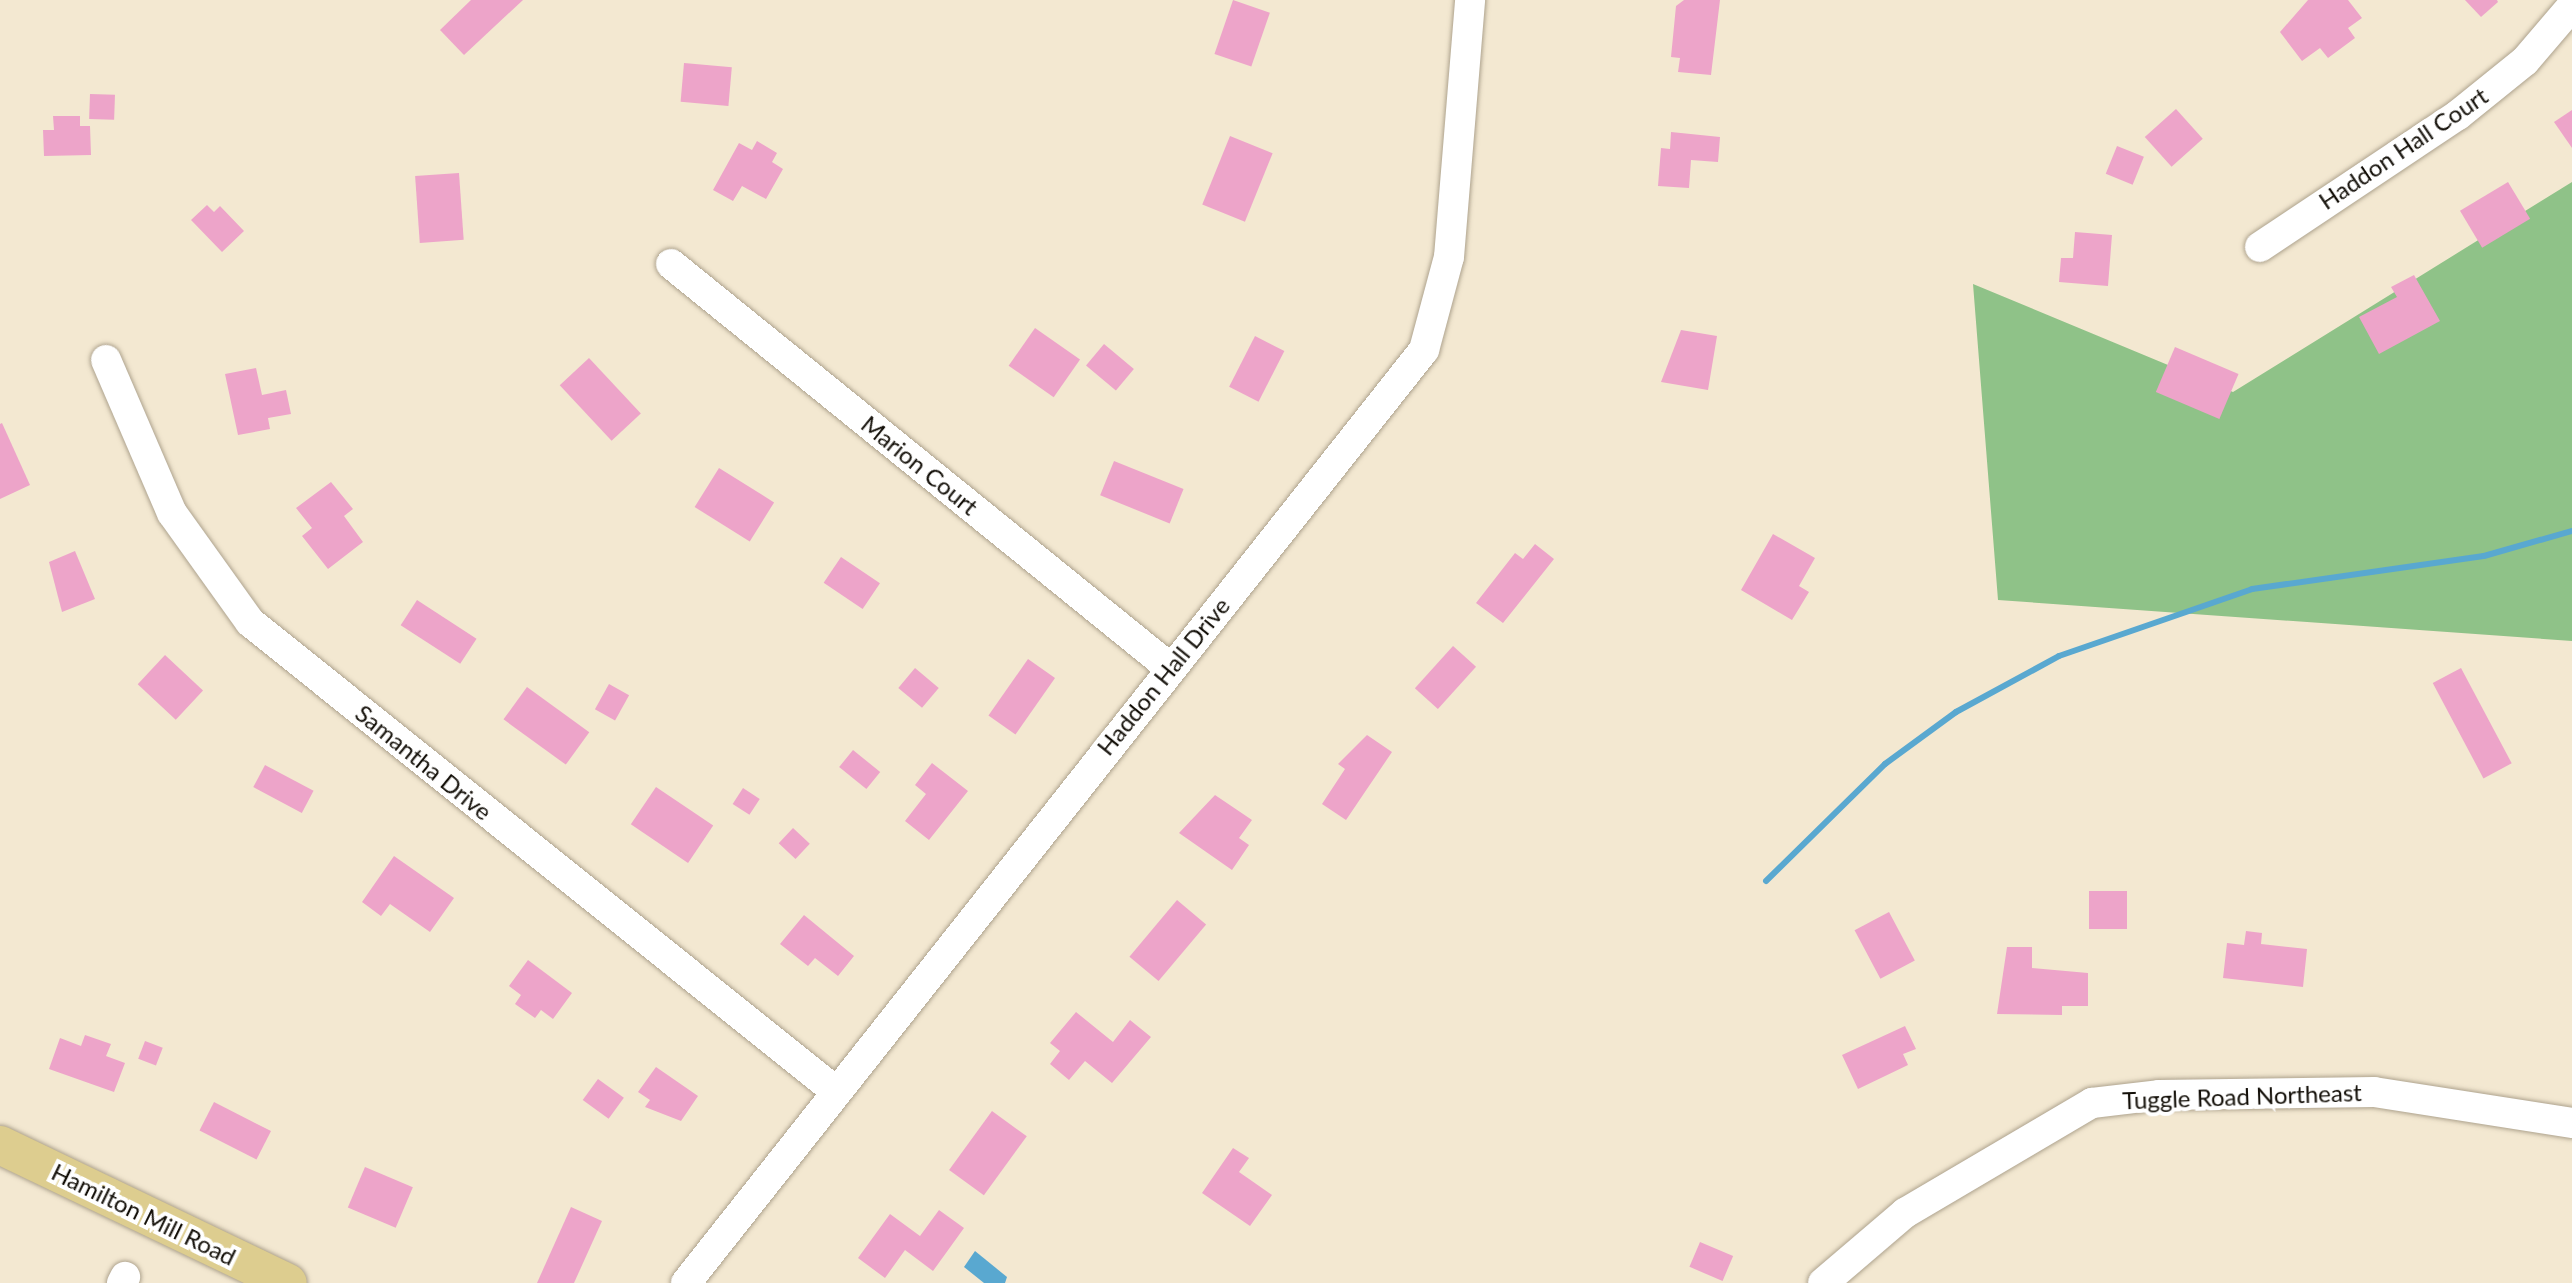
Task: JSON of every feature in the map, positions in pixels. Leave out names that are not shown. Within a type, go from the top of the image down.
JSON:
[{"type":"main road","name":"Hamilton Mill Road","points":[[0,1145],[288,1283]]},
{"type":"street","name":"Haddon Hall Drive","points":[[686,1283],[833,1089],[1169,667],[1397,393],[1424,350],[1449,257],[1470,0]]},
{"type":"street","name":"Haddon Hall Court","points":[[2260,247],[2458,115],[2525,61],[2572,6]]},
{"type":"street","name":"Marion Court","points":[[671,264],[1169,667]]},
{"type":"street","name":"Samantha Drive","points":[[106,360],[172,513],[250,622],[833,1089]]},
{"type":"street","name":"Tuggle Road Northeast","points":[[1823,1283],[1905,1213],[2092,1103],[2159,1095],[2374,1092],[2572,1123]]},
{"type":"green space","points":[[2572,182],[2572,641],[1998,600],[1973,284],[2233,392]]},
{"type":"water","points":[[975,1251],[1007,1277],[1005,1283],[984,1283],[964,1267]]},
{"type":"building","points":[[471,0],[523,0],[464,55],[440,30]]},
{"type":"building","points":[[1233,0],[1270,13],[1251,67],[1214,54]]},
{"type":"building","points":[[1684,0],[1720,0],[1711,75],[1678,72],[1680,58],[1671,57],[1676,6]]},
{"type":"building","points":[[2308,0],[2348,0],[2362,18],[2348,28],[2355,38],[2328,58],[2320,48],[2302,61],[2280,32]]},
{"type":"building","points":[[2465,0],[2497,0],[2498,2],[2481,17]]},
{"type":"building","points":[[684,63],[732,67],[728,106],[681,102]]},
{"type":"building","points":[[90,94],[115,95],[114,120],[89,119]]},
{"type":"building","points":[[2176,109],[2203,139],[2172,167],[2145,137]]},
{"type":"building","points":[[2572,110],[2572,148],[2554,122]]},
{"type":"building","points":[[53,116],[80,116],[80,126],[90,126],[91,155],[44,156],[43,130],[54,130]]},
{"type":"building","points":[[1671,132],[1720,137],[1718,162],[1691,160],[1689,188],[1658,186],[1661,148],[1670,149]]},
{"type":"building","points":[[1230,136],[1273,153],[1245,222],[1202,205]]},
{"type":"building","points":[[757,141],[777,153],[772,162],[783,169],[766,199],[742,186],[733,201],[713,190],[739,143],[752,150]]},
{"type":"building","points":[[2117,146],[2144,157],[2133,185],[2106,174]]},
{"type":"building","points":[[459,173],[464,240],[420,243],[415,176]]},
{"type":"building","points":[[2508,182],[2530,219],[2482,248],[2460,211]]},
{"type":"building","points":[[207,205],[214,212],[220,206],[244,231],[222,252],[191,220]]},
{"type":"building","points":[[2075,232],[2112,235],[2108,286],[2059,282],[2061,258],[2073,258]]},
{"type":"building","points":[[2414,275],[2440,321],[2379,354],[2359,317],[2397,297],[2391,287]]},
{"type":"building","points":[[1035,328],[1080,360],[1054,397],[1009,366]]},
{"type":"building","points":[[1681,330],[1717,336],[1708,390],[1661,382]]},
{"type":"building","points":[[1255,336],[1284,351],[1259,402],[1229,387]]},
{"type":"building","points":[[1104,344],[1134,369],[1116,391],[1086,365]]},
{"type":"building","points":[[2175,347],[2239,374],[2219,419],[2156,392]]},
{"type":"building","points":[[589,358],[641,414],[612,441],[560,385]]},
{"type":"building","points":[[256,368],[262,395],[286,390],[291,414],[268,418],[270,429],[238,435],[225,374]]},
{"type":"building","points":[[0,424],[30,485],[0,499]]},
{"type":"building","points":[[1114,461],[1184,489],[1170,523],[1100,495]]},
{"type":"building","points":[[719,468],[774,502],[750,541],[695,507]]},
{"type":"building","points":[[331,482],[353,509],[344,516],[363,542],[328,569],[302,536],[312,528],[296,508]]},
{"type":"building","points":[[1773,534],[1815,558],[1799,586],[1809,592],[1792,620],[1741,590]]},
{"type":"building","points":[[1535,544],[1554,559],[1503,623],[1476,603],[1515,553],[1523,559]]},
{"type":"building","points":[[75,551],[95,599],[62,612],[49,562]]},
{"type":"building","points":[[841,557],[880,583],[863,609],[824,583]]},
{"type":"building","points":[[417,600],[477,639],[460,664],[401,625]]},
{"type":"building","points":[[1453,646],[1476,667],[1438,709],[1415,688]]},
{"type":"building","points":[[165,655],[203,690],[176,720],[138,684]]},
{"type":"building","points":[[1028,659],[1055,678],[1015,734],[988,716]]},
{"type":"building","points":[[915,668],[939,688],[922,708],[898,688]]},
{"type":"building","points":[[2461,668],[2512,763],[2483,778],[2433,683]]},
{"type":"building","points":[[609,684],[629,695],[615,721],[595,709]]},
{"type":"building","points":[[527,687],[589,732],[566,765],[503,719]]},
{"type":"building","points":[[1367,735],[1392,752],[1346,820],[1322,804],[1345,769],[1338,764]]},
{"type":"building","points":[[853,750],[880,772],[866,789],[839,767]]},
{"type":"building","points":[[932,763],[968,791],[929,840],[905,821],[926,794],[915,785]]},
{"type":"building","points":[[265,765],[314,791],[302,813],[253,787]]},
{"type":"building","points":[[656,787],[713,826],[688,863],[631,824]]},
{"type":"building","points":[[743,788],[760,799],[749,815],[733,804]]},
{"type":"building","points":[[1215,795],[1252,820],[1239,838],[1249,845],[1232,870],[1179,833]]},
{"type":"building","points":[[793,828],[810,844],[795,859],[779,843]]},
{"type":"building","points":[[394,856],[454,898],[430,932],[390,904],[381,916],[362,902]]},
{"type":"building","points":[[2089,891],[2127,891],[2127,929],[2089,929]]},
{"type":"building","points":[[1177,900],[1206,924],[1159,981],[1129,957]]},
{"type":"building","points":[[1889,912],[1915,961],[1880,979],[1855,930]]},
{"type":"building","points":[[804,915],[854,956],[838,976],[815,958],[808,966],[780,944]]},
{"type":"building","points":[[2246,931],[2262,933],[2261,944],[2307,949],[2303,987],[2223,978],[2227,943],[2244,945]]},
{"type":"building","points":[[2007,947],[2032,947],[2032,968],[2088,973],[2088,1006],[2062,1006],[2062,1015],[1997,1014]]},
{"type":"building","points":[[528,960],[572,993],[553,1019],[541,1010],[535,1018],[515,1004],[521,995],[509,986]]},
{"type":"building","points":[[1076,1012],[1113,1042],[1130,1020],[1151,1037],[1112,1083],[1085,1061],[1069,1080],[1050,1064],[1060,1051],[1050,1043]]},
{"type":"building","points":[[1905,1026],[1916,1049],[1903,1054],[1908,1065],[1858,1089],[1842,1055]]},
{"type":"building","points":[[85,1035],[111,1044],[106,1056],[125,1063],[114,1092],[49,1069],[60,1038],[81,1046]]},
{"type":"building","points":[[145,1041],[163,1048],[156,1066],[138,1059]]},
{"type":"building","points":[[656,1067],[698,1096],[681,1121],[645,1107],[650,1100],[638,1092]]},
{"type":"building","points":[[598,1079],[624,1098],[609,1119],[583,1100]]},
{"type":"building","points":[[214,1102],[271,1131],[256,1160],[199,1131]]},
{"type":"building","points":[[992,1111],[1027,1136],[984,1195],[949,1170]]},
{"type":"building","points":[[1233,1148],[1249,1158],[1239,1172],[1272,1195],[1250,1226],[1202,1193]]},
{"type":"building","points":[[365,1167],[413,1187],[396,1228],[348,1208]]},
{"type":"building","points":[[571,1207],[602,1221],[574,1283],[537,1283]]},
{"type":"building","points":[[939,1210],[964,1228],[933,1271],[905,1250],[885,1278],[858,1258],[890,1214],[920,1236]]},
{"type":"building","points":[[1700,1242],[1733,1256],[1723,1281],[1689,1267]]},
{"type":"waterway","points":[[1766,881],[1885,764],[1956,712],[2059,656],[2252,589],[2484,556],[2572,531]]}]
